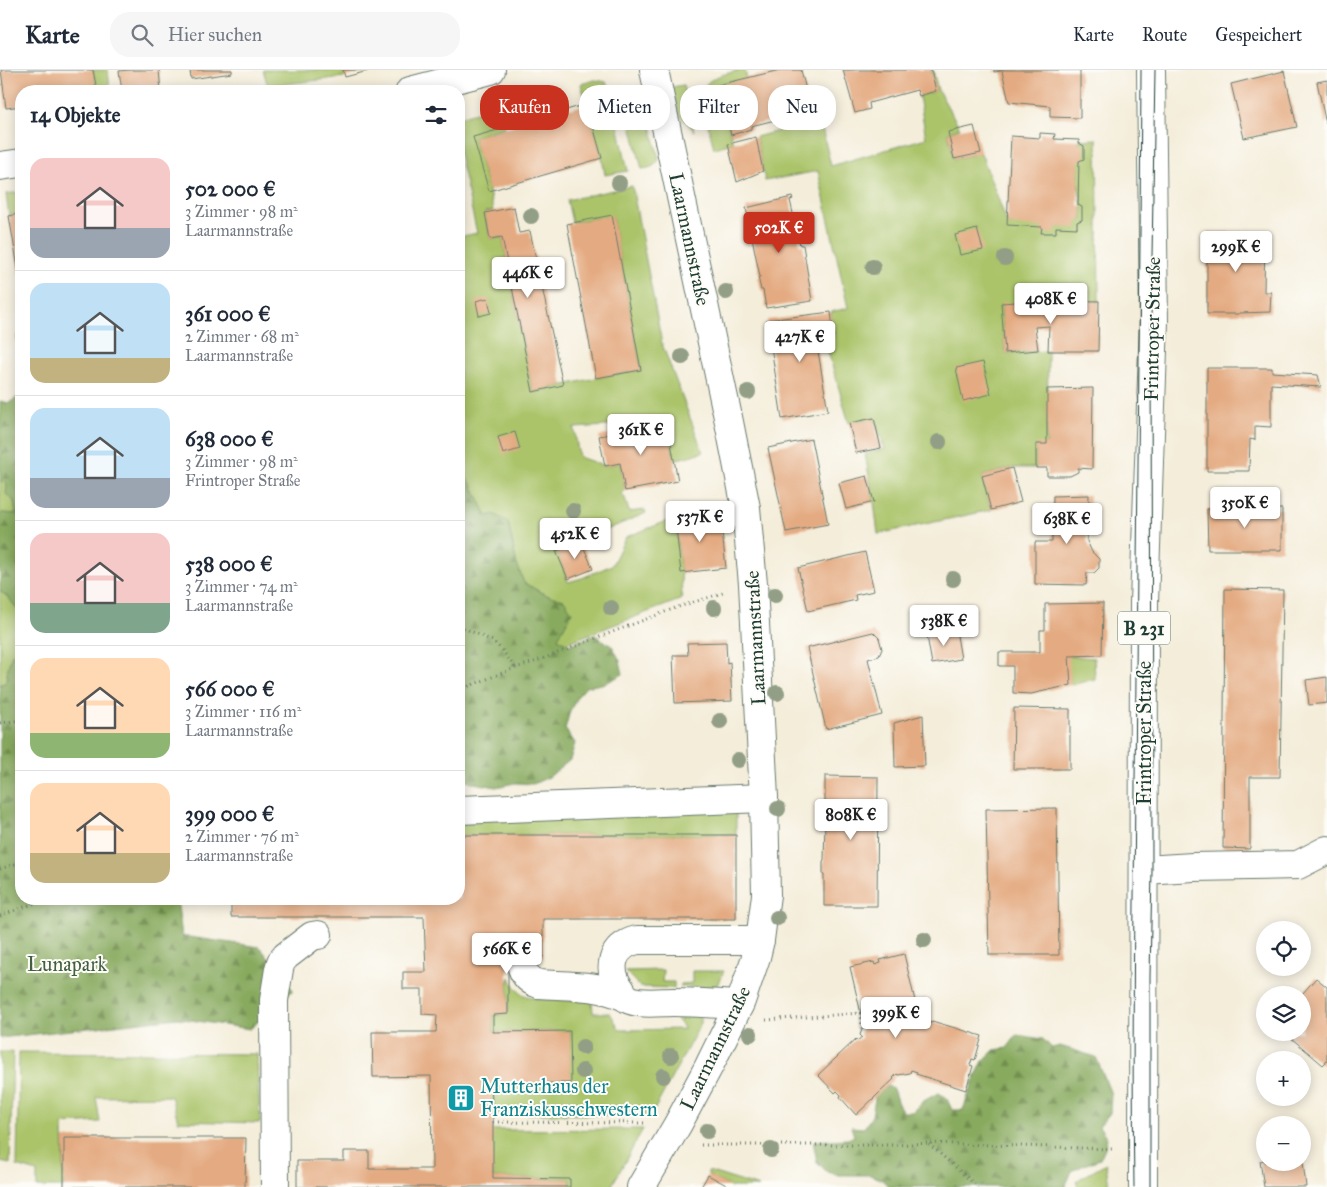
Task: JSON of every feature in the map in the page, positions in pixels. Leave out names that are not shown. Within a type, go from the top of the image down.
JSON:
[{"type":"street","points":[[433,85],[491,70]]},
{"type":"street","name":"Laarmannstraße","points":[[641,1187],[672,1134],[735,1014],[754,964],[760,940],[766,895],[764,798],[753,584],[742,482],[654,70]]},
{"type":"street","name":"Frintroper Straße","points":[[1143,1187],[1144,603],[1154,321],[1151,70]]},
{"type":"street","points":[[0,166],[15,164]]},
{"type":"street","points":[[465,810],[764,798]]},
{"type":"street","points":[[1144,870],[1193,866],[1298,864],[1327,850]]},
{"type":"street","points":[[275,1187],[274,1000],[279,969],[281,962],[286,956],[312,936],[318,935]]},
{"type":"street","points":[[625,997],[614,980],[612,971],[613,960],[621,948],[628,942],[637,940],[760,940]]},
{"type":"street","points":[[520,957],[522,969],[527,978],[538,984],[600,988],[612,991],[628,1000],[735,1014]]},
{"type":"path","points":[[465,688],[678,607],[753,584]]},
{"type":"path","points":[[465,629],[493,641],[515,668]]},
{"type":"path","points":[[0,723],[15,721]]},
{"type":"path","points":[[0,869],[15,864]]},
{"type":"path","points":[[0,916],[30,905]]},
{"type":"path","points":[[735,1014],[861,1013],[862,1030]]},
{"type":"path","points":[[493,1122],[672,1134],[895,1144],[929,1143],[1142,1150]]},
{"type":"path","points":[[929,1143],[978,1187]]},
{"type":"green space","points":[[93,70],[108,70],[109,85],[95,85]]},
{"type":"green space","points":[[263,70],[343,70],[345,77],[277,85],[268,85]]},
{"type":"green space","points":[[745,70],[747,80],[729,85],[706,85],[721,75]]},
{"type":"green space","points":[[931,70],[933,70],[938,90],[960,128],[948,132],[954,159],[981,153],[1008,225],[1082,220],[1078,182],[1079,140],[1097,139],[1099,301],[1001,304],[1005,353],[1048,351],[1047,444],[1036,445],[1036,468],[1012,468],[982,476],[991,510],[878,534],[865,454],[885,449],[874,418],[849,423],[824,338],[834,337],[831,312],[848,308],[818,171],[765,181],[756,137],[782,130],[822,130],[831,166],[926,138],[919,96],[936,91]]},
{"type":"green space","points":[[595,80],[606,82],[608,85],[581,85]]},
{"type":"green space","points":[[680,86],[680,115],[678,113],[672,87]]},
{"type":"green space","points":[[480,111],[480,130],[495,130],[473,137],[493,211],[485,212],[490,239],[502,237],[533,392],[641,370],[612,216],[572,222],[567,200],[632,186],[662,344],[703,452],[674,460],[667,422],[574,428],[579,457],[605,466],[620,463],[625,491],[621,493],[625,498],[629,512],[645,510],[646,513],[557,551],[568,582],[612,565],[626,537],[675,518],[682,599],[566,643],[558,638],[564,600],[546,595],[524,583],[517,565],[508,522],[487,516],[471,483],[465,478],[465,236],[477,233],[465,180],[465,115]]},
{"type":"green space","points":[[594,130],[619,130],[628,171],[605,175]]},
{"type":"green space","points":[[632,130],[652,130],[659,159],[652,167],[642,169]]},
{"type":"green space","points":[[709,130],[729,130],[733,143],[714,148]]},
{"type":"green space","points":[[15,193],[15,214],[9,216],[6,194]]},
{"type":"green space","points":[[15,399],[15,508],[14,501],[6,494],[7,484],[0,481],[0,401],[9,403]]},
{"type":"green space","points":[[465,478],[471,483],[487,516],[494,514],[508,522],[517,565],[524,583],[546,595],[564,600],[572,612],[558,638],[569,645],[595,635],[613,647],[620,661],[623,674],[606,683],[586,687],[577,697],[570,711],[565,729],[575,743],[570,760],[549,777],[533,784],[515,783],[496,787],[465,781]]},
{"type":"green space","points":[[0,481],[8,484],[14,501],[15,514],[2,513],[0,515]]},
{"type":"green space","points":[[2,513],[15,514],[15,606],[0,591],[0,515]]},
{"type":"green space","points":[[0,591],[15,606],[15,653],[12,654],[6,682],[0,685]]},
{"type":"green space","name":"Lunapark","points":[[15,653],[15,905],[178,905],[182,936],[260,947],[293,990],[250,1029],[177,1018],[0,1038],[0,685],[6,682],[12,654]]},
{"type":"green space","points":[[1066,656],[1094,658],[1095,679],[1071,685]]},
{"type":"green space","points":[[736,808],[736,835],[465,835],[465,817]]},
{"type":"green space","points":[[663,970],[662,982],[674,982],[674,988],[640,987],[625,971]]},
{"type":"green space","points":[[692,971],[724,971],[716,987],[681,987],[681,984],[692,983]]},
{"type":"green space","points":[[510,977],[517,990],[527,996],[544,999],[592,1001],[593,1013],[610,1013],[620,1030],[685,1029],[673,1014],[696,1015],[701,1018],[701,1023],[651,1116],[492,1113],[491,1083],[570,1083],[570,1031],[493,1032],[493,1015],[508,1014],[508,984]]},
{"type":"green space","points":[[1017,1035],[1043,1039],[1052,1048],[1060,1046],[1096,1057],[1111,1094],[1110,1113],[1099,1126],[1107,1138],[1100,1159],[1072,1171],[1066,1185],[1067,1187],[890,1187],[882,1180],[870,1175],[838,1175],[827,1172],[817,1162],[813,1141],[848,1139],[854,1136],[851,1127],[864,1128],[872,1116],[876,1093],[888,1086],[893,1089],[903,1112],[912,1112],[922,1102],[938,1093],[946,1097],[952,1110],[963,1110],[983,1061],[994,1050],[1007,1048]]},
{"type":"green space","points":[[0,1052],[13,1052],[10,1164],[0,1162]]},
{"type":"green space","points":[[19,1052],[257,1054],[260,1123],[178,1121],[171,1096],[96,1097],[100,1122],[63,1124],[64,1187],[37,1187],[37,1172],[17,1166]]},
{"type":"green space","points":[[643,1129],[611,1187],[570,1187],[570,1179],[493,1178],[491,1130]]},
{"type":"green space","points":[[1106,1164],[1109,1187],[1078,1187],[1076,1181]]},
{"type":"green space","points":[[708,1171],[759,1187],[730,1187],[708,1175]]},
{"type":"building","points":[[1,70],[93,70],[96,85],[15,85],[15,107],[6,108]]},
{"type":"building","points":[[159,70],[160,85],[121,85],[119,71]]},
{"type":"building","points":[[190,70],[232,70],[232,73],[191,79]]},
{"type":"building","points":[[343,70],[368,70],[368,71],[345,77]]},
{"type":"building","points":[[780,70],[801,70],[805,85],[768,85],[768,122],[758,124],[758,85],[718,85]]},
{"type":"building","points":[[843,70],[931,70],[936,91],[919,96],[917,90],[869,103],[870,109],[855,113]]},
{"type":"building","points":[[994,70],[1080,70],[1080,118],[1050,117],[1050,106],[1009,102],[1002,71],[994,72]]},
{"type":"building","points":[[1284,71],[1297,127],[1244,138],[1231,84]]},
{"type":"building","points":[[1327,80],[1327,124],[1326,124],[1317,82]]},
{"type":"building","points":[[579,106],[579,130],[594,130],[602,158],[489,191],[473,137],[497,130],[569,130],[569,109]]},
{"type":"building","points":[[974,126],[981,153],[954,159],[948,132]]},
{"type":"building","points":[[730,130],[748,130],[731,135]]},
{"type":"building","points":[[1040,133],[1055,134],[1054,139],[1079,140],[1079,143],[1084,146],[1084,159],[1079,161],[1078,205],[1082,207],[1082,220],[1077,222],[1077,228],[1056,227],[1056,233],[1041,233],[1042,227],[1007,225],[1011,136],[1040,138]]},
{"type":"building","points":[[756,137],[763,171],[737,182],[728,144]]},
{"type":"building","points":[[792,197],[793,199],[790,200],[800,245],[803,245],[812,301],[766,308],[763,290],[761,290],[758,277],[760,277],[746,208]]},
{"type":"building","points":[[514,207],[519,233],[530,231],[563,385],[533,392],[502,237],[490,239],[485,213]]},
{"type":"building","points":[[15,214],[15,251],[9,216]]},
{"type":"building","points":[[612,215],[641,370],[596,378],[567,224]]},
{"type":"building","points":[[977,229],[983,250],[960,255],[955,235]]},
{"type":"building","points":[[1207,232],[1265,232],[1264,292],[1271,292],[1270,312],[1207,314]]},
{"type":"building","points":[[488,298],[491,313],[479,316],[476,301]]},
{"type":"building","points":[[1047,300],[1099,301],[1098,351],[1048,351],[1049,326],[1035,327],[1038,350],[1005,353],[1001,303]]},
{"type":"building","points":[[831,312],[834,337],[816,339],[828,411],[782,419],[767,320]]},
{"type":"building","points":[[983,362],[991,394],[963,401],[956,368]]},
{"type":"building","points":[[1207,368],[1272,368],[1272,372],[1318,375],[1321,387],[1271,384],[1271,427],[1255,426],[1255,440],[1250,439],[1249,471],[1207,471]]},
{"type":"building","points":[[1093,388],[1092,469],[1078,468],[1078,472],[1070,476],[1047,476],[1047,468],[1036,468],[1036,444],[1047,444],[1047,389]]},
{"type":"building","points":[[874,418],[881,448],[856,453],[849,423]]},
{"type":"building","points":[[667,422],[678,481],[625,491],[620,463],[605,466],[599,436]]},
{"type":"building","points":[[515,432],[520,449],[503,454],[498,437]]},
{"type":"building","points":[[811,439],[828,524],[786,532],[768,448]]},
{"type":"building","points":[[1012,468],[1021,502],[991,510],[982,476]]},
{"type":"building","points":[[867,476],[874,502],[846,509],[839,483]]},
{"type":"building","points":[[1089,495],[1087,541],[1092,552],[1099,559],[1099,568],[1094,573],[1087,573],[1086,585],[1035,584],[1035,542],[1052,542],[1053,496]]},
{"type":"building","points":[[1207,509],[1282,509],[1282,550],[1208,550]]},
{"type":"building","points":[[720,513],[726,568],[681,573],[675,518]]},
{"type":"building","points":[[581,541],[593,569],[568,579],[556,551]]},
{"type":"building","points":[[865,552],[874,591],[855,595],[856,600],[808,611],[798,568]]},
{"type":"building","points":[[1225,589],[1283,590],[1280,777],[1250,777],[1250,849],[1223,848]]},
{"type":"building","points":[[1103,603],[1102,655],[1069,656],[1071,685],[1031,694],[1013,693],[1013,666],[999,666],[999,652],[1040,652],[1040,630],[1045,630],[1045,604]]},
{"type":"building","points":[[956,630],[961,659],[932,664],[927,636]]},
{"type":"building","points":[[873,632],[879,638],[882,649],[879,656],[868,659],[882,715],[826,729],[807,648]]},
{"type":"building","points":[[726,642],[727,663],[730,662],[732,701],[675,703],[673,655],[688,655],[687,643]]},
{"type":"building","points":[[1327,677],[1327,703],[1309,705],[1306,680]]},
{"type":"building","points":[[1014,708],[1070,709],[1070,769],[1013,769]]},
{"type":"building","points":[[923,715],[925,766],[895,767],[894,723]]},
{"type":"building","points":[[825,776],[878,777],[877,906],[824,906],[823,861],[825,822],[823,822]]},
{"type":"building","points":[[1057,808],[1059,955],[989,955],[986,809]]},
{"type":"building","points":[[465,835],[736,835],[736,919],[543,919],[543,957],[508,957],[508,1014],[493,1015],[493,1032],[570,1031],[571,1083],[491,1083],[493,1178],[570,1179],[570,1187],[297,1187],[297,1161],[344,1161],[344,1151],[369,1151],[369,1169],[432,1169],[431,1076],[373,1077],[372,1032],[436,1032],[437,1015],[422,1014],[422,989],[403,989],[403,972],[426,972],[424,917],[231,917],[231,905],[465,905]]},
{"type":"building","points":[[904,954],[916,1011],[926,1020],[925,1022],[931,1023],[932,1021],[982,1036],[975,1060],[972,1059],[970,1065],[973,1066],[966,1090],[916,1074],[917,1072],[911,1070],[910,1073],[897,1074],[856,1115],[840,1097],[841,1095],[837,1091],[835,1093],[818,1075],[856,1039],[857,1041],[862,1037],[860,1035],[866,1023],[865,1017],[862,1018],[850,967],[874,962],[875,965],[881,963],[880,960]]},
{"type":"building","points":[[1316,978],[1327,987],[1327,1061],[1323,1065],[1311,1055],[1311,1051],[1306,1051],[1295,1041],[1311,1041],[1311,986],[1309,986]]},
{"type":"building","points":[[64,1138],[246,1138],[245,1187],[64,1187]]},
{"type":"building","points":[[1262,1171],[1304,1171],[1306,1187],[1264,1187]]},
{"type":"building","points":[[708,1175],[730,1187],[701,1187]]},
{"type":"tram line","points":[[1134,1187],[1133,985],[1141,70]]},
{"type":"tram line","points":[[1150,1187],[1152,870],[1151,320],[1155,70]]},
{"type":"place","name":"Mutterhaus der Franziskusschwestern","points":[[461,1098]]}]
